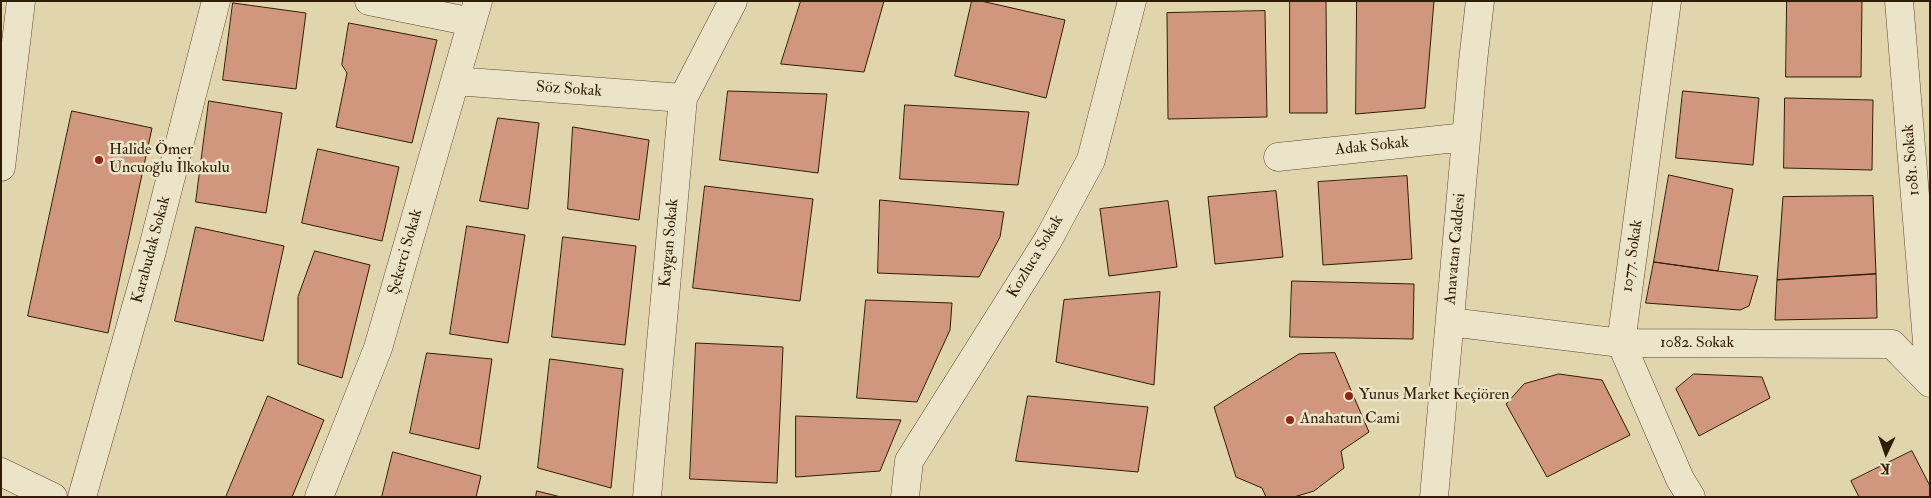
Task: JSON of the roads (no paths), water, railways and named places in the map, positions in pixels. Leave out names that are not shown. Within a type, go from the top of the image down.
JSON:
[{"type":"street","points":[[1,167],[4,126],[21,1]]},
{"type":"street","name":"Karabudak Sokak","points":[[82,497],[152,251],[216,1]]},
{"type":"street","points":[[369,1],[475,12]]},
{"type":"street","name":"Kaygan Sokak","points":[[647,497],[683,98],[733,1]]},
{"type":"street","name":"Kozluca Sokak","points":[[905,497],[910,461],[1048,240],[1091,160],[1132,1]]},
{"type":"street","name":"Anavatan Caddesi","points":[[1434,497],[1480,1]]},
{"type":"street","name":"1077. Sokak","points":[[1620,343],[1667,1]]},
{"type":"street","name":"1081. Sokak","points":[[1899,1],[1930,378]]},
{"type":"street","name":"Şekerci Sokak","points":[[319,497],[378,348],[475,12]]},
{"type":"street","name":"Söz Sokak","points":[[455,81],[683,98]]},
{"type":"street","name":"Adak Sokak","points":[[1278,157],[1466,137]]},
{"type":"street","name":"1082. Sokak","points":[[1450,322],[1620,343],[1892,344],[1930,383]]},
{"type":"street","points":[[1620,343],[1680,479],[1691,497]]},
{"type":"street","points":[[1,472],[53,497]]},
{"type":"place","name":"Halide Ömer Uncuoğlu İlkokulu","points":[[99,160]]},
{"type":"place","name":"Yunus Market Keçiören","points":[[1349,396]]},
{"type":"place","name":"Anahatun Cami","points":[[1290,420]]}]
